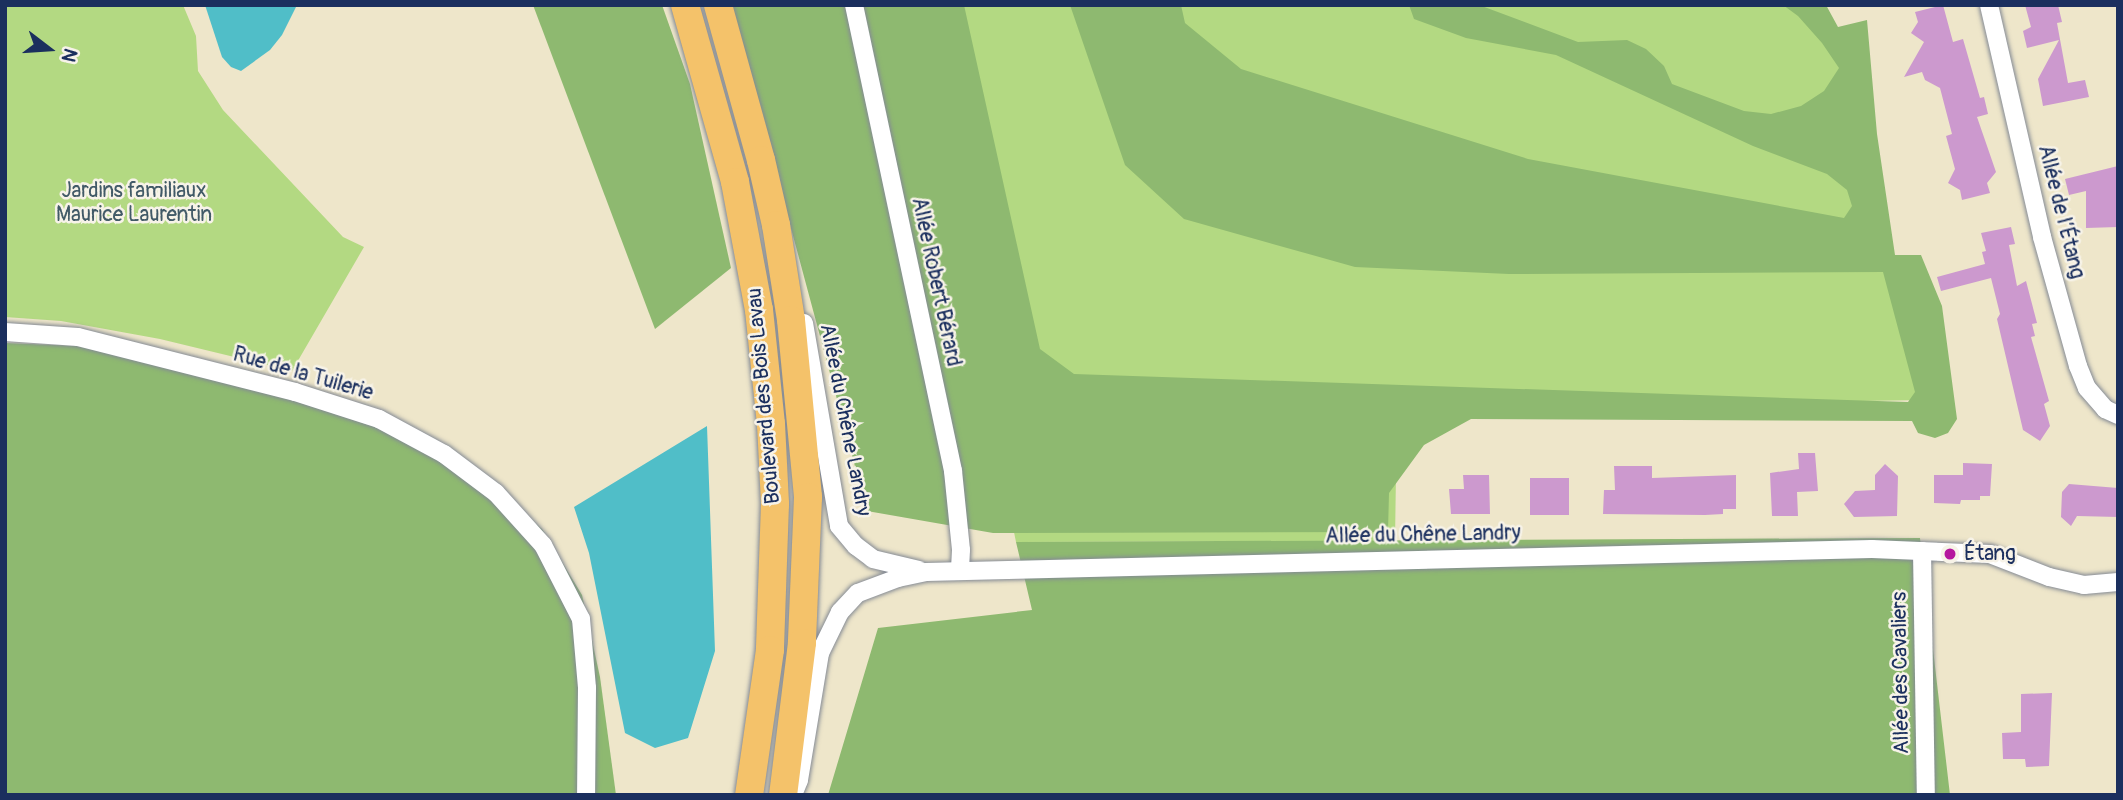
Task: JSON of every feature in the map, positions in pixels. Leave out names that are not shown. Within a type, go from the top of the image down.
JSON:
[{"type":"main road","name":"Boulevard des Bois Lavau","points":[[685,5],[735,183],[760,310],[771,424],[775,504],[770,650],[749,795]]},
{"type":"main road","name":"Boulevard des Bois Lavau","points":[[718,5],[761,159],[776,225],[791,320],[808,497],[802,643],[783,795]]},
{"type":"street","name":"Allée Robert Bérard","points":[[854,5],[953,471],[961,550],[960,571]]},
{"type":"street","name":"Allée de l’Étang","points":[[1989,5],[2042,237],[2078,366],[2087,388],[2105,410],[2118,415]]},
{"type":"street","name":"Allée du Chêne Landry","points":[[776,225],[796,275],[839,526],[856,546],[873,559],[926,572]]},
{"type":"street","name":"Rue de la Tuilerie","points":[[5,332],[78,337],[295,392],[343,407],[379,419],[444,454],[496,493],[543,545],[581,619],[587,688],[586,794]]},
{"type":"street","name":"Allée du Chêne Landry","points":[[793,795],[799,780],[820,653],[840,612],[858,593],[898,578],[926,572],[1403,558],[1872,549],[1990,554],[2049,578],[2084,584],[2118,582]]},
{"type":"street","name":"Allée des Cavaliers","points":[[1922,551],[1926,795]]},
{"type":"green space","name":"Jardins familiaux Maurice Laurentin","points":[[5,5],[183,5],[196,36],[198,71],[223,110],[343,237],[364,247],[292,371],[160,339],[61,321],[5,317]]},
{"type":"green space","points":[[533,5],[662,5],[690,84],[731,268],[655,329]]},
{"type":"green space","points":[[731,5],[964,5],[1040,349],[1074,374],[1908,402],[1915,392],[1883,272],[1509,274],[1355,267],[1184,219],[1125,165],[1070,5],[1181,5],[1185,23],[1241,69],[1528,159],[1844,218],[1852,206],[1847,190],[1827,174],[1753,146],[1556,55],[1466,38],[1414,19],[1409,5],[1479,5],[1578,42],[1627,40],[1646,49],[1664,66],[1672,84],[1744,111],[1771,114],[1801,106],[1824,91],[1839,68],[1822,43],[1798,16],[1783,5],[1826,5],[1838,27],[1867,20],[1877,134],[1895,255],[1921,255],[1942,306],[1957,419],[1948,433],[1935,438],[1918,433],[1912,421],[1471,419],[1424,445],[1389,493],[1388,532],[993,533],[867,511]]},
{"type":"green space","points":[[908,5],[1811,5],[1836,47],[1926,400],[1397,408],[1395,541],[1016,542]]},
{"type":"green space","points":[[5,343],[79,346],[292,400],[434,446],[496,489],[542,529],[582,595],[600,677],[616,795],[5,795]]},
{"type":"green space","points":[[1920,538],[1950,795],[828,795],[878,628],[1032,610],[1016,542]]},
{"type":"water","points":[[205,5],[297,5],[282,35],[270,50],[241,71],[231,67],[222,57]]},
{"type":"water","points":[[707,426],[715,651],[688,738],[655,748],[625,733],[589,553],[574,507]]},
{"type":"building","points":[[1943,5],[1953,42],[1963,39],[1980,98],[1984,97],[1988,114],[1977,117],[1996,172],[1987,183],[1990,193],[1962,200],[1960,190],[1948,183],[1955,169],[1946,136],[1952,134],[1940,88],[1925,80],[1922,72],[1904,77],[1924,42],[1911,33],[1918,22],[1915,12]]},
{"type":"building","points":[[2025,5],[2058,5],[2062,22],[2057,23],[2068,83],[2085,80],[2089,97],[2043,106],[2038,79],[2059,40],[2027,48],[2023,31],[2031,27]]},
{"type":"building","points":[[2118,166],[2118,227],[2086,228],[2086,191],[2069,195],[2065,179]]},
{"type":"building","points":[[2011,227],[2015,244],[2009,245],[2017,286],[2026,281],[2037,323],[2032,324],[2035,336],[2031,337],[2049,401],[2044,404],[2050,426],[2040,441],[2023,430],[1997,319],[2000,314],[1991,278],[1941,291],[1937,277],[1985,264],[1982,252],[1986,251],[1981,233]]},
{"type":"building","points":[[1798,453],[1815,453],[1818,491],[1797,492],[1798,516],[1772,516],[1770,473],[1799,469]]},
{"type":"building","points":[[1963,463],[1992,464],[1990,496],[1980,496],[1980,500],[1961,500],[1960,504],[1934,503],[1934,475],[1963,475]]},
{"type":"building","points":[[1885,464],[1898,476],[1897,516],[1854,517],[1844,504],[1855,491],[1875,490],[1875,475]]},
{"type":"building","points":[[1614,466],[1652,466],[1652,478],[1736,475],[1736,509],[1723,509],[1723,514],[1705,515],[1603,514],[1604,490],[1615,490]]},
{"type":"building","points":[[1463,475],[1489,475],[1490,514],[1451,514],[1449,489],[1464,489]]},
{"type":"building","points":[[1530,478],[1569,478],[1569,515],[1530,515]]},
{"type":"building","points":[[2069,484],[2118,488],[2118,517],[2077,516],[2071,526],[2061,517],[2062,492]]},
{"type":"building","points":[[2052,693],[2049,766],[2026,767],[2025,759],[2003,759],[2002,733],[2021,732],[2021,694]]},
{"type":"place","name":"Étang","points":[[1950,554]]}]
